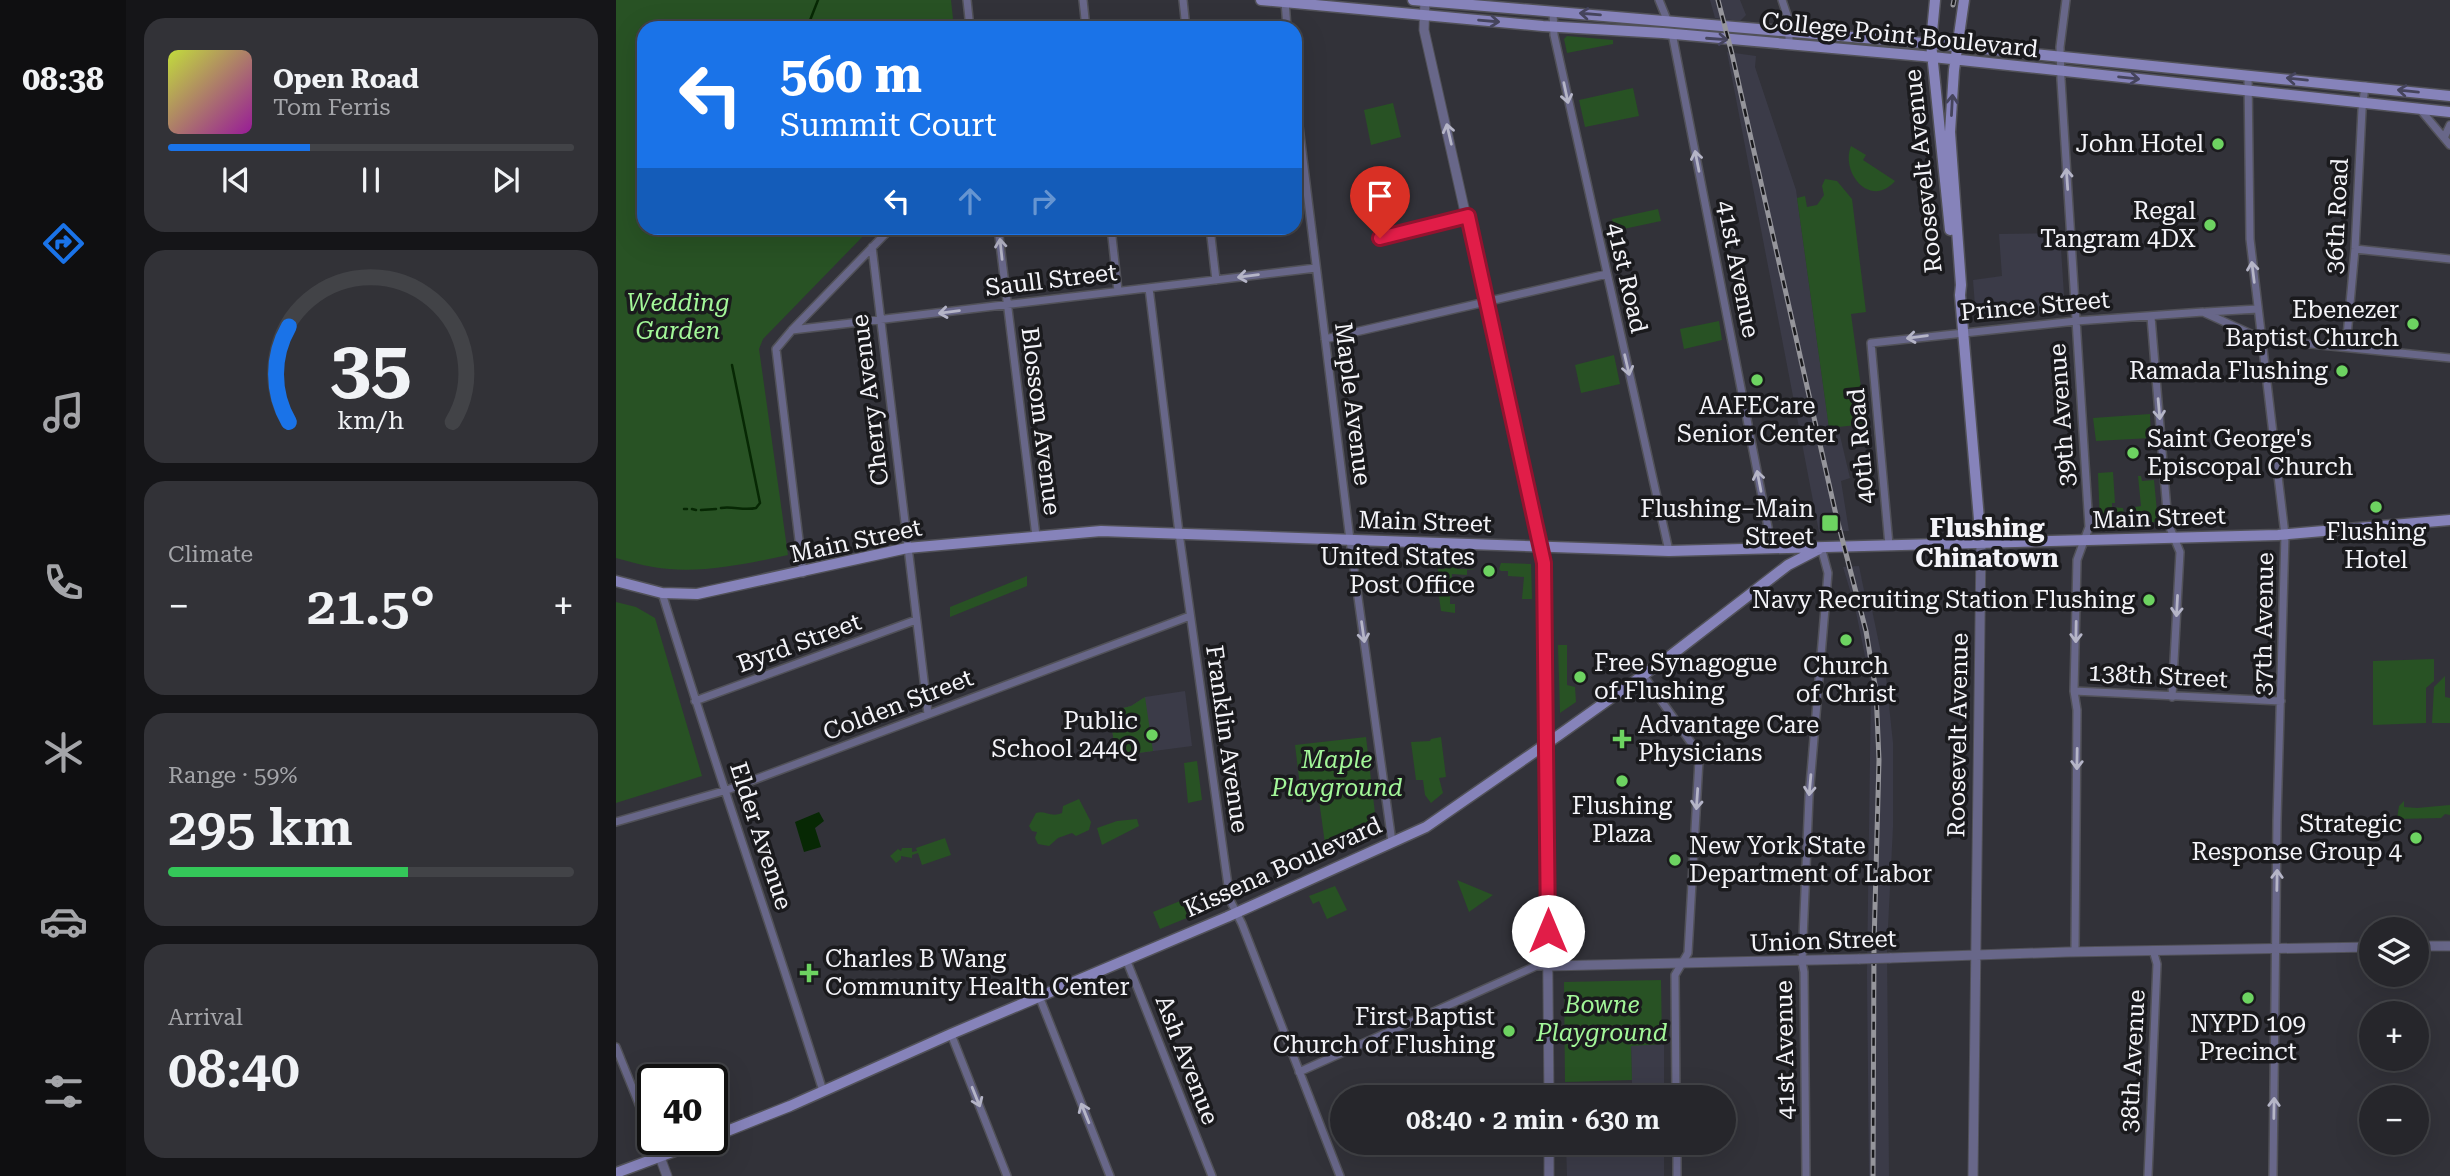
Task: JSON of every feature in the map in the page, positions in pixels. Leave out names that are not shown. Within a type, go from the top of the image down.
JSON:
[{"type":"main road","name":"College Point Boulevard","points":[[1261,0],[1932,57],[2450,112]]},
{"type":"main road","name":"College Point Boulevard","points":[[1413,0],[1931,43],[2450,96]]},
{"type":"main road","name":"Roosevelt Avenue","points":[[1935,0],[1932,57],[1955,285],[1959,295],[1963,332],[1981,543]]},
{"type":"main road","name":"Roosevelt Avenue","points":[[1959,295],[1961,285],[1950,132],[1955,61],[1964,0]]},
{"type":"main road","name":"Main Street","points":[[616,581],[662,593],[708,593],[907,548],[1101,531],[1669,551],[2174,539],[2285,534],[2450,520]]},
{"type":"main road","name":"Kissena Boulevard","points":[[728,1131],[1236,912],[1392,842],[1443,816],[1707,629],[1788,565],[1821,547]]},
{"type":"main road","points":[[616,1173],[665,1155]]},
{"type":"street","points":[[967,0],[969,21]]},
{"type":"street","points":[[1083,0],[1085,21]]},
{"type":"street","points":[[1183,0],[1185,21]]},
{"type":"street","name":"41st Avenue","points":[[1659,0],[1673,34],[1772,548]]},
{"type":"street","points":[[1782,0],[1789,21],[1789,44]]},
{"type":"street","name":"39th Avenue","points":[[2066,0],[2060,57],[2088,527],[2077,560],[2074,691],[2077,710],[2075,951]]},
{"type":"street","points":[[1285,1],[1286,21]]},
{"type":"street","points":[[1425,1],[1423,25],[1544,563],[1549,1085]]},
{"type":"street","name":"41st Road","points":[[1553,12],[1553,26],[1606,274],[1669,551]]},
{"type":"street","name":"37th Avenue","points":[[2248,75],[2249,239],[2285,534],[2273,1176]]},
{"type":"street","name":"36th Road","points":[[2346,347],[2365,86]]},
{"type":"street","points":[[2417,107],[2450,145]]},
{"type":"street","points":[[2444,138],[2450,125]]},
{"type":"street","name":"Maple Avenue","points":[[1302,152],[1350,540],[1392,842]]},
{"type":"street","points":[[1380,238],[1468,216]]},
{"type":"street","points":[[803,573],[776,349],[884,235]]},
{"type":"street","name":"Blossom Avenue","points":[[999,235],[1036,536]]},
{"type":"street","points":[[1112,235],[1118,291]]},
{"type":"street","points":[[1211,235],[1216,280]]},
{"type":"street","name":"Cherry Avenue","points":[[872,247],[928,714]]},
{"type":"street","points":[[2355,249],[2450,259]]},
{"type":"street","name":"Saull Street","points":[[792,330],[1316,268]]},
{"type":"street","points":[[1325,339],[1606,274]]},
{"type":"street","name":"Franklin Avenue","points":[[1149,288],[1179,533],[1230,900],[1340,1176]]},
{"type":"street","name":"Prince Street","points":[[1871,343],[2076,321],[2258,309]]},
{"type":"street","points":[[2203,312],[2262,339],[2450,358]]},
{"type":"street","points":[[2151,317],[2168,523],[2180,552],[2172,697]]},
{"type":"street","name":"40th Road","points":[[1871,343],[1889,545]]},
{"type":"street","name":"Roosevelt Avenue","points":[[1973,1176],[1981,543]]},
{"type":"street","name":"41st Avenue","points":[[1806,1176],[1802,962],[1809,797],[1828,573],[1821,547]]},
{"type":"street","name":"Elder Avenue","points":[[662,593],[823,1091]]},
{"type":"street","name":"Colden Street","points":[[616,822],[727,790],[1191,616]]},
{"type":"street","name":"Byrd Street","points":[[695,701],[916,620]]},
{"type":"street","points":[[1643,675],[1697,751],[1699,760],[1688,953],[1675,975],[1676,1085]]},
{"type":"street","name":"138th Street","points":[[2074,691],[2281,701]]},
{"type":"street","points":[[2429,946],[2450,946]]},
{"type":"street","name":"Union Street","points":[[1299,1072],[1535,966],[1802,962],[2075,951],[2359,947]]},
{"type":"street","name":"38th Avenue","points":[[2148,1176],[2157,964],[2153,950]]},
{"type":"street","name":"Ash Avenue","points":[[1126,959],[1212,1176]]},
{"type":"street","points":[[1039,996],[1110,1176]]},
{"type":"street","points":[[951,1034],[1007,1176]]},
{"type":"street","points":[[616,1047],[637,1099]]},
{"type":"street","points":[[1549,1155],[1549,1176]]},
{"type":"street","points":[[1677,1155],[1677,1176]]},
{"type":"street","points":[[660,1157],[667,1176]]},
{"type":"shaded area","points":[[1710,0],[1740,0],[1746,15],[1740,21],[1715,18]]},
{"type":"shaded area","points":[[1727,52],[1756,56],[1755,67],[1796,190],[1829,427],[1838,427],[1850,478],[1841,481],[1849,531],[1819,532]]},
{"type":"shaded area","points":[[2060,233],[2065,311],[1976,319],[1973,280],[2002,276],[1999,234]]},
{"type":"shaded area","points":[[1859,566],[1867,605],[1871,605],[1886,677],[1893,743],[1893,827],[1887,947],[1889,1176],[1869,1176],[1867,972],[1871,686],[1855,607],[1843,567]]},
{"type":"shaded area","name":"Public School 244Q","points":[[1185,691],[1192,746],[1116,756],[1111,723],[1122,721],[1119,709],[1131,706],[1145,697]]},
{"type":"shaded area","points":[[819,812],[824,821],[815,828],[821,847],[804,852],[795,822]]},
{"type":"shaded area","points":[[1631,1045],[1664,1045],[1664,1085],[1565,1084],[1632,1084]]},
{"type":"shaded area","points":[[1566,1155],[1664,1155],[1664,1176],[1567,1176]]},
{"type":"green space","name":"Wedding Garden","points":[[616,0],[951,0],[953,21],[637,21],[637,235],[864,235],[763,339],[759,349],[788,555],[687,570],[653,567],[616,558]]},
{"type":"green space","points":[[1567,36],[1613,40],[1613,44],[1567,53],[1564,39]]},
{"type":"green space","points":[[1633,88],[1639,116],[1585,127],[1579,100]]},
{"type":"green space","points":[[1393,103],[1401,137],[1371,145],[1364,110]]},
{"type":"green space","points":[[1851,146],[1866,155],[1863,160],[1895,181],[1886,189],[1876,191],[1860,184],[1850,167]]},
{"type":"green space","points":[[1825,179],[1837,181],[1852,199],[1866,312],[1851,314],[1866,424],[1829,428],[1797,198],[1805,196],[1807,207],[1817,205],[1824,195],[1822,186]]},
{"type":"green space","points":[[1658,209],[1661,221],[1614,231],[1612,219]]},
{"type":"green space","points":[[1719,321],[1722,340],[1684,349],[1680,329]]},
{"type":"green space","points":[[1614,355],[1620,384],[1581,393],[1575,365]]},
{"type":"green space","points":[[2150,414],[2151,438],[2096,441],[2093,418]]},
{"type":"green space","points":[[2113,472],[2115,503],[2112,503],[2112,507],[2123,508],[2124,514],[2130,514],[2130,508],[2141,506],[2138,476],[2141,476],[2142,481],[2154,480],[2158,522],[2100,524],[2098,473]]},
{"type":"green space","points":[[1448,560],[1457,561],[1457,569],[1476,569],[1467,570],[1467,575],[1452,574],[1451,589],[1456,590],[1455,594],[1450,594],[1450,604],[1455,604],[1455,613],[1441,611],[1436,575],[1439,575],[1437,565],[1440,565],[1440,569],[1445,569]]},
{"type":"green space","points":[[1501,563],[1531,564],[1532,599],[1522,599],[1524,577],[1508,576],[1508,571],[1499,569]]},
{"type":"green space","points":[[1027,576],[1027,586],[950,617],[950,607]]},
{"type":"green space","points":[[616,602],[636,607],[655,618],[702,776],[616,803]]},
{"type":"green space","points":[[1558,645],[1567,645],[1567,685],[1575,687],[1576,702],[1560,713]]},
{"type":"green space","points":[[2434,659],[2434,681],[2426,688],[2426,723],[2373,725],[2373,661]]},
{"type":"green space","points":[[2445,676],[2445,697],[2450,698],[2450,723],[2432,723],[2434,687]]},
{"type":"green space","points":[[1145,697],[1153,751],[1116,756],[1111,723],[1122,721],[1119,709],[1131,706]]},
{"type":"green space","name":"Maple Playground","points":[[1366,737],[1377,830],[1326,851],[1319,800],[1302,802],[1295,745]]},
{"type":"green space","points":[[1441,737],[1446,777],[1439,778],[1443,793],[1431,803],[1425,795],[1423,780],[1416,780],[1411,742],[1430,741]]},
{"type":"green space","points":[[1197,761],[1202,800],[1188,803],[1184,763]]},
{"type":"green space","points":[[1079,799],[1091,822],[1089,830],[1076,836],[1072,833],[1058,838],[1049,846],[1038,844],[1035,838],[1037,832],[1032,831],[1029,826],[1036,813],[1062,813],[1063,806]]},
{"type":"green space","points":[[2404,801],[2404,807],[2450,805],[2450,815],[2445,814],[2441,818],[2397,819],[2399,806]]},
{"type":"green space","points":[[1137,819],[1139,826],[1102,845],[1097,828],[1117,821]]},
{"type":"green space","points":[[945,838],[951,855],[922,865],[918,853],[912,855],[912,858],[901,856],[896,863],[890,856],[898,849],[901,851],[902,848],[912,848],[912,852],[917,851],[916,848]]},
{"type":"green space","points":[[1457,880],[1493,895],[1469,912]]},
{"type":"green space","points":[[1335,886],[1347,910],[1327,919],[1319,901],[1313,904],[1309,896]]},
{"type":"green space","points":[[1185,899],[1189,901],[1194,915],[1160,929],[1153,912]]},
{"type":"green space","name":"Bowne Playground","points":[[1661,980],[1662,1044],[1631,1046],[1632,1080],[1565,1082],[1564,982]]},
{"type":"waterway","points":[[810,21],[818,0]]},
{"type":"waterway","points":[[721,508],[752,509],[760,503],[732,365]]},
{"type":"waterway","points":[[692,509],[696,510]]},
{"type":"waterway","points":[[701,510],[716,509]]},
{"type":"railway","points":[[1718,0],[1836,515],[1866,631],[1876,691],[1879,760],[1874,944],[1873,1176]]},
{"type":"railway","points":[[1953,5],[1954,0]]},
{"type":"place","name":"John Hotel","points":[[2218,144]]},
{"type":"place","name":"Regal Tangram 4DX","points":[[2210,225]]},
{"type":"place","name":"Ebenezer Baptist Church","points":[[2413,324]]},
{"type":"place","name":"Ramada Flushing","points":[[2342,371]]},
{"type":"place","name":"AAFECare Senior Center","points":[[1757,380]]},
{"type":"place","name":"Saint George's Episcopal Church","points":[[2133,453]]},
{"type":"place","name":"Flushing Hotel","points":[[2376,507]]},
{"type":"place","name":"Flushing–Main Street","points":[[1830,523]]},
{"type":"place","name":"United States Post Office","points":[[1489,571]]},
{"type":"place","name":"Navy Recruiting Station Flushing","points":[[2149,600]]},
{"type":"place","name":"Church of Christ","points":[[1846,640]]},
{"type":"place","name":"Free Synagogue of Flushing","points":[[1580,677]]},
{"type":"place","name":"Public School 244Q","points":[[1152,735]]},
{"type":"place","name":"Advantage Care Physicians","points":[[1622,739]]},
{"type":"place","name":"Flushing Plaza","points":[[1622,781]]},
{"type":"place","name":"Strategic Response Group 4","points":[[2416,838]]},
{"type":"place","name":"New York State Department of Labor","points":[[1675,860]]},
{"type":"place","name":"Charles B Wang Community Health Center","points":[[809,973]]},
{"type":"place","name":"NYPD 109 Precinct","points":[[2248,998]]},
{"type":"place","name":"First Baptist Church of Flushing","points":[[1509,1031]]},
{"type":"district","name":"Flushing Chinatown","points":[[1987,543]]},
{"type":"route","points":[[1380,238],[1468,216],[1544,563],[1548,931]]}]
